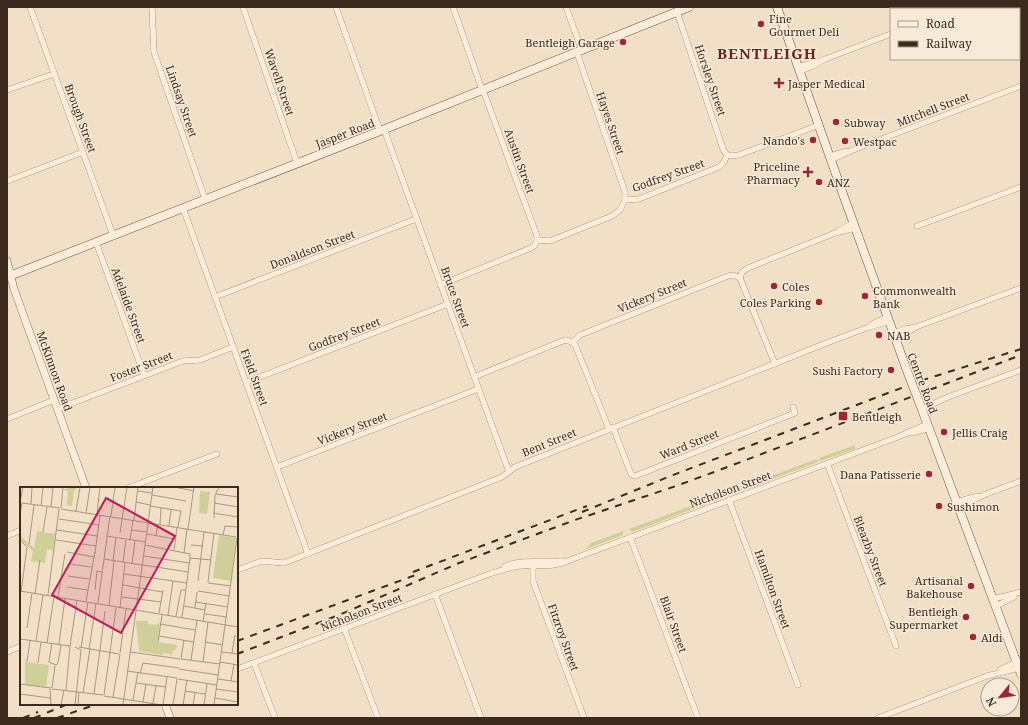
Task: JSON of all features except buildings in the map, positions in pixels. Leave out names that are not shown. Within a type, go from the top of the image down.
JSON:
[{"type":"main road","name":"Jasper Road","points":[[8,276],[579,52],[672,11],[689,7]]},
{"type":"main road","name":"Centre Road","points":[[777,7],[888,319],[1019,668]]},
{"type":"street","name":"Brough Street","points":[[30,7],[113,235]]},
{"type":"street","name":"Lindsay Street","points":[[152,7],[154,52],[205,199]]},
{"type":"street","name":"Wavell Street","points":[[243,7],[297,163]]},
{"type":"street","name":"Bruce Street","points":[[336,7],[448,304],[509,472]]},
{"type":"street","name":"Austin Street","points":[[453,7],[537,236],[537,240]]},
{"type":"street","name":"Hayes Street","points":[[566,7],[579,52],[625,192],[625,200]]},
{"type":"street","name":"Horsley Street","points":[[672,11],[723,149],[727,155]]},
{"type":"street","points":[[799,69],[813,66],[825,59],[890,34]]},
{"type":"street","points":[[7,90],[54,74]]},
{"type":"street","name":"Mitchell Street","points":[[830,158],[1021,86]]},
{"type":"street","points":[[727,155],[739,155],[819,125]]},
{"type":"street","points":[[7,181],[83,152]]},
{"type":"street","name":"Godfrey Street","points":[[537,240],[550,241],[612,216],[620,210],[625,200],[639,199],[719,168],[727,155]]},
{"type":"street","points":[[917,226],[1021,187]]},
{"type":"street","name":"Field Street","points":[[183,208],[308,554]]},
{"type":"street","name":"Donaldson Street","points":[[215,297],[416,219]]},
{"type":"street","points":[[775,364],[740,278],[742,272],[748,268],[854,225]]},
{"type":"street","points":[[440,285],[531,248],[535,245],[537,240]]},
{"type":"street","name":"Adelaide Street","points":[[96,242],[144,375]]},
{"type":"street","name":"McKinnon Road","points":[[7,261],[8,276],[86,487]]},
{"type":"street","name":"Vickery Street","points":[[474,377],[564,340],[573,342],[580,335],[728,276],[734,274],[740,278]]},
{"type":"street","points":[[894,335],[907,333],[916,327],[1021,288]]},
{"type":"street","name":"Godfrey Street","points":[[247,382],[448,304]]},
{"type":"street","name":"Bent Street","points":[[238,570],[262,561],[284,563],[308,554],[502,477],[515,467],[611,428],[888,319]]},
{"type":"street","name":"Ward Street","points":[[573,342],[631,474],[635,476],[795,413],[793,407]]},
{"type":"street","name":"Foster Street","points":[[57,409],[183,361],[200,360],[234,347]]},
{"type":"street","points":[[920,405],[948,398],[1021,370]]},
{"type":"street","name":"Vickery Street","points":[[277,468],[478,389]]},
{"type":"street","points":[[7,419],[54,400]]},
{"type":"street","name":"Nicholson Street","points":[[238,669],[492,573],[511,564],[524,561],[533,564],[570,560],[630,536],[928,426]]},
{"type":"street","points":[[131,487],[217,454]]},
{"type":"street","name":"Bleazby Street","points":[[827,464],[896,646]]},
{"type":"street","points":[[957,504],[1021,480]]},
{"type":"street","name":"Hamilton Street","points":[[729,500],[798,685]]},
{"type":"street","points":[[7,536],[20,530]]},
{"type":"street","name":"Blair Street","points":[[630,536],[698,718]]},
{"type":"street","name":"Fitzroy Street","points":[[533,564],[532,581],[584,718]]},
{"type":"street","points":[[995,603],[1021,593]]},
{"type":"street","points":[[435,594],[481,718]]},
{"type":"street","points":[[344,628],[378,718]]},
{"type":"street","points":[[7,652],[20,646]]},
{"type":"street","points":[[254,663],[275,718]]},
{"type":"street","points":[[878,718],[987,676],[1019,668]]},
{"type":"street","points":[[165,705],[170,718]]},
{"type":"green space","points":[[855,445],[855,449],[820,461],[819,458]]},
{"type":"green space","points":[[817,459],[818,462],[632,532],[629,529]]},
{"type":"green space","points":[[623,531],[623,535],[586,549],[591,543]]},
{"type":"railway","points":[[582,512],[668,477],[923,380],[1021,349]]},
{"type":"railway","points":[[238,654],[339,615],[459,563],[575,520],[717,471],[1021,355]]},
{"type":"railway","points":[[413,572],[587,506]]},
{"type":"railway","points":[[238,641],[421,573]]},
{"type":"railway","points":[[34,718],[66,705]]},
{"type":"railway","points":[[57,718],[94,705]]},
{"type":"railway","points":[[23,718],[38,712]]},
{"type":"place","name":"Fine Gourmet Deli","points":[[761,24]]},
{"type":"place","name":"Bentleigh Garage","points":[[623,42]]},
{"type":"place","name":"Jasper Medical","points":[[779,83]]},
{"type":"place","name":"Subway","points":[[836,122]]},
{"type":"place","name":"Nando's","points":[[813,140]]},
{"type":"place","name":"Westpac","points":[[845,141]]},
{"type":"place","name":"Priceline Pharmacy","points":[[808,172]]},
{"type":"place","name":"ANZ","points":[[819,182]]},
{"type":"place","name":"Coles","points":[[774,286]]},
{"type":"place","name":"Commonwealth Bank","points":[[865,296]]},
{"type":"place","name":"Coles Parking","points":[[819,302]]},
{"type":"place","name":"NAB","points":[[879,335]]},
{"type":"place","name":"Sushi Factory","points":[[891,370]]},
{"type":"place","name":"Bentleigh","points":[[843,416]]},
{"type":"place","name":"Jellis Craig","points":[[944,432]]},
{"type":"place","name":"Dana Patisserie","points":[[929,474]]},
{"type":"place","name":"Sushimon","points":[[939,506]]},
{"type":"place","name":"Artisanal Bakehouse","points":[[971,586]]},
{"type":"place","name":"Bentleigh Supermarket","points":[[966,617]]},
{"type":"place","name":"Aldi","points":[[973,637]]},
{"type":"district","name":"BENTLEIGH","points":[[767,53]]}]
